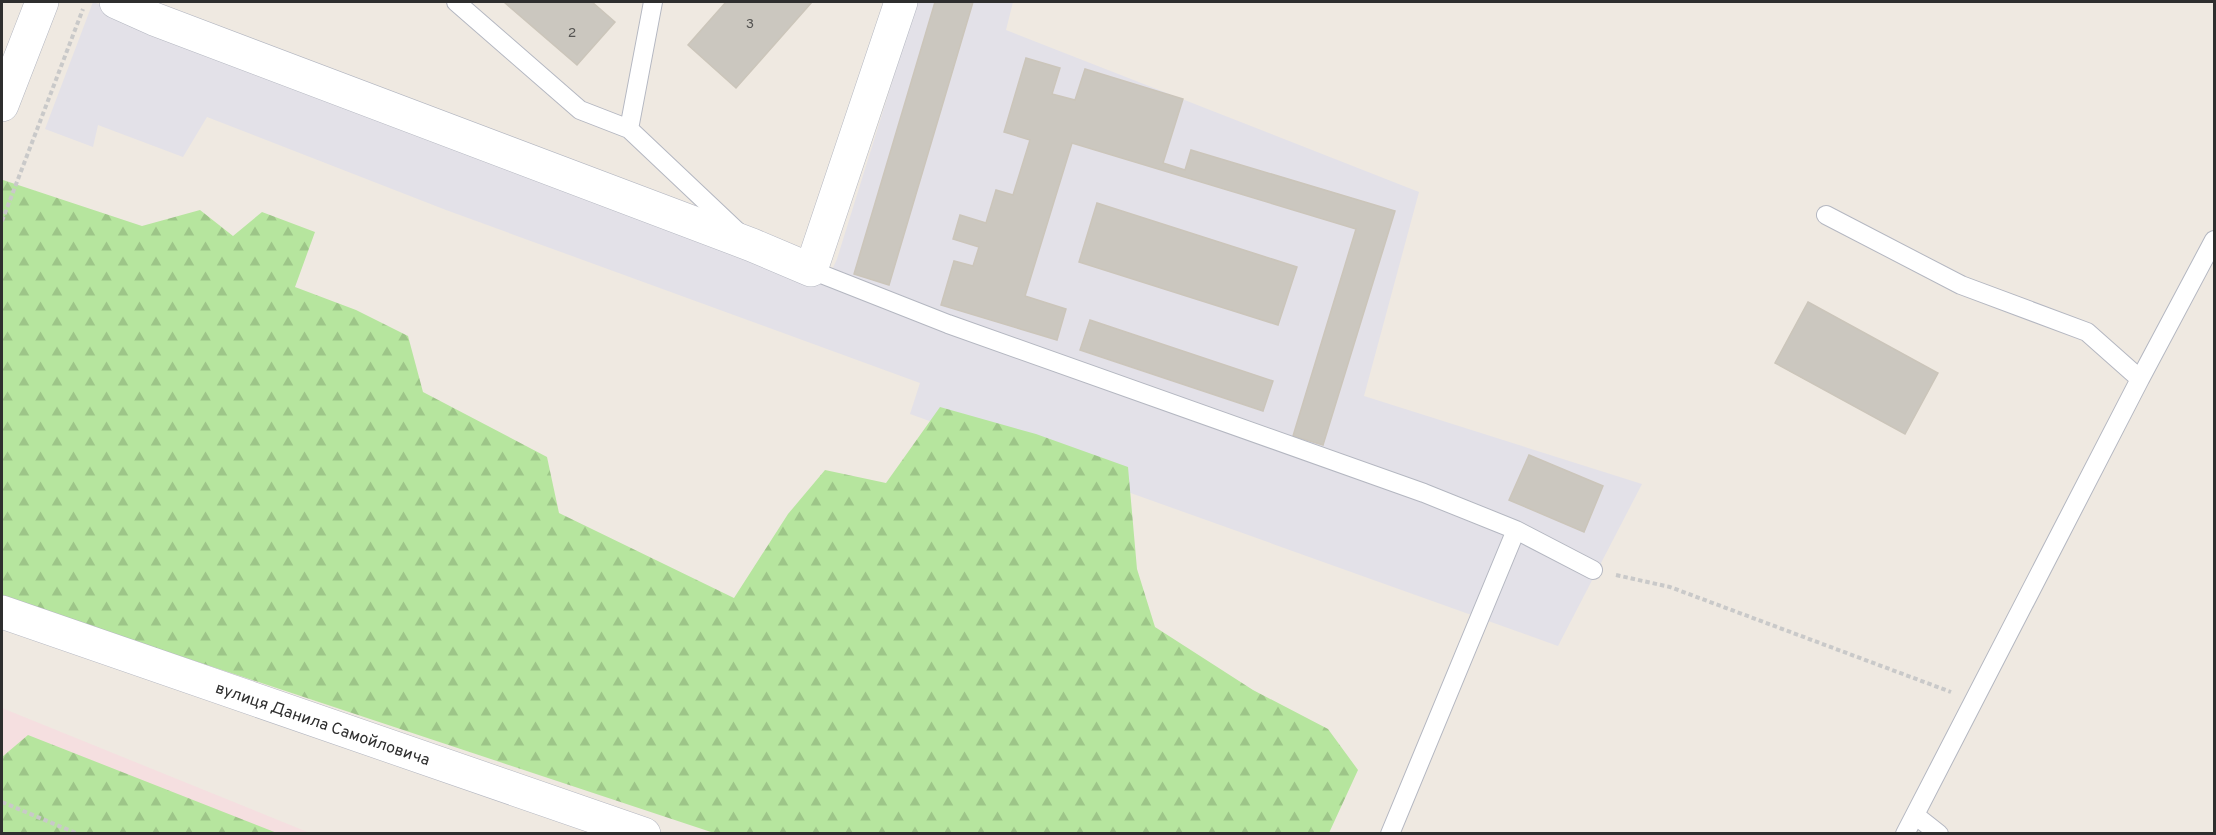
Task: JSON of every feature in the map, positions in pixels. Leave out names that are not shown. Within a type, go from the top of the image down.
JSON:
[{"type":"street","points":[[2,105],[42,2]]},
{"type":"street","points":[[116,2],[165,23],[752,245],[811,270],[902,2]]},
{"type":"street","name":"вулиця Данила Самойловича","points":[[2,612],[644,834]]},
{"type":"lane","points":[[456,2],[580,110],[629,129],[752,245]]},
{"type":"lane","points":[[629,129],[654,2]]},
{"type":"lane","points":[[1826,215],[1960,285],[2087,332],[2140,379]]},
{"type":"lane","points":[[1905,834],[2214,240]]},
{"type":"lane","points":[[811,270],[948,324],[1424,493],[1516,530],[1593,570]]},
{"type":"lane","points":[[1390,834],[1516,530]]},
{"type":"lane","points":[[1915,815],[1939,834]]},
{"type":"path","points":[[2,221],[86,2]]},
{"type":"path","points":[[1593,570],[1670,586],[1974,701]]},
{"type":"path","points":[[2,801],[78,834]]},
{"type":"shaded area","points":[[93,2],[826,283],[837,259],[917,2],[1013,2],[1006,30],[1419,192],[1364,396],[1642,484],[1558,646],[910,414],[920,383],[446,210],[207,117],[183,157],[98,125],[93,147],[45,129]]},
{"type":"shaded area","points":[[2,708],[310,833],[2,833]]},
{"type":"green space","points":[[3,180],[142,226],[200,210],[233,236],[262,212],[315,232],[295,287],[356,310],[408,336],[423,392],[547,457],[559,513],[734,598],[788,514],[825,470],[886,483],[940,407],[1036,434],[1128,467],[1137,569],[1155,627],[1253,690],[1328,729],[1358,770],[1329,833],[714,833],[2,597]]},
{"type":"green space","points":[[28,735],[277,833],[2,833],[2,757]]},
{"type":"building","points":[[504,2],[592,2],[615,22],[577,65]]},
{"type":"building","points":[[726,2],[812,2],[736,88],[688,45]]},
{"type":"building","points":[[935,2],[973,2],[889,285],[854,274]]},
{"type":"building","points":[[1026,58],[1060,68],[1052,94],[1075,100],[1085,69],[1183,99],[1163,163],[1185,170],[1191,150],[1395,211],[1323,445],[1293,436],[1356,229],[1072,143],[1025,296],[1066,309],[1057,340],[941,305],[954,261],[973,266],[979,247],[953,239],[960,215],[986,223],[996,190],[1013,195],[1030,140],[1004,132]]},
{"type":"building","points":[[1097,203],[1297,267],[1278,325],[1079,262]]},
{"type":"building","points":[[1808,302],[1938,373],[1905,434],[1775,363]]},
{"type":"building","points":[[1090,320],[1273,381],[1263,411],[1080,350]]},
{"type":"building","points":[[1529,455],[1603,486],[1584,532],[1509,500]]}]
